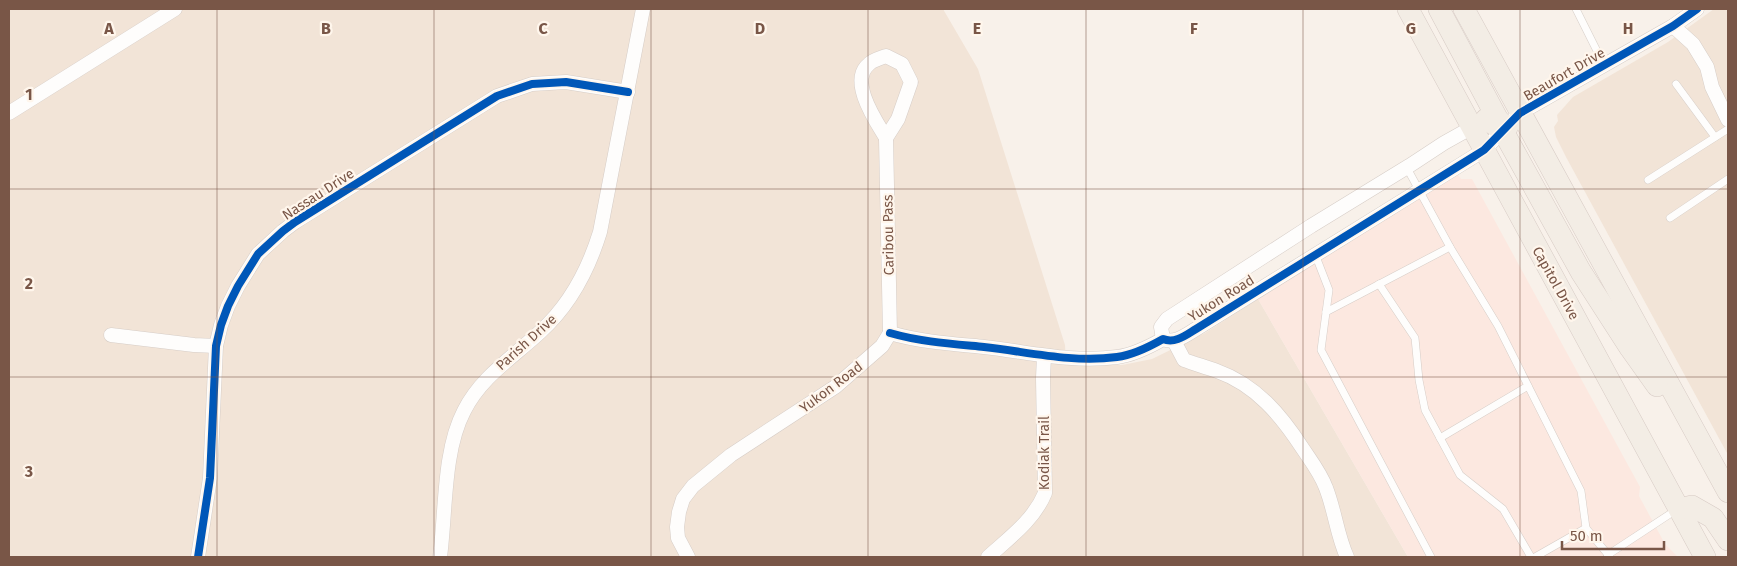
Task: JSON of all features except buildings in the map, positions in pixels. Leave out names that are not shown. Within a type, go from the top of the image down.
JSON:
[{"type":"main road","name":"Capitol Drive","points":[[1408,9],[1498,122]]},
{"type":"main road","points":[[1439,9],[1498,122],[1581,272],[1630,348],[1709,457],[1728,492]]},
{"type":"main road","name":"Capitol Drive","points":[[1464,9],[1498,122],[1484,150],[1705,557]]},
{"type":"main road","points":[[1678,508],[1692,506],[1712,518],[1728,540]]},
{"type":"street","points":[[9,113],[175,9]]},
{"type":"street","name":"Parish Drive","points":[[440,557],[450,456],[455,430],[464,411],[474,393],[485,379],[548,325],[566,305],[584,275],[600,232],[643,9]]},
{"type":"street","name":"Beaufort Drive","points":[[1498,122],[1673,26],[1691,10]]},
{"type":"street","points":[[1673,26],[1692,44],[1707,67],[1712,87],[1728,120]]},
{"type":"street","name":"Caribou Pass","points":[[886,138],[898,119],[911,82],[902,64],[886,56],[868,64],[862,74],[861,88],[886,138],[890,333]]},
{"type":"street","name":"Nassau Drive","points":[[198,557],[210,478],[216,346],[228,306],[258,254],[283,231],[497,96],[532,84],[566,82],[628,92]]},
{"type":"street","name":"Yukon Road","points":[[1168,340],[1161,327],[1167,319],[1444,143],[1498,122]]},
{"type":"street","name":"Yukon Road","points":[[686,553],[678,538],[678,512],[683,499],[693,486],[737,451],[835,387],[882,346],[890,333],[909,339],[1020,351],[1044,356],[1093,359],[1119,357],[1196,329],[1484,150]]},
{"type":"street","points":[[111,335],[216,346]]},
{"type":"street","points":[[1168,340],[1184,360],[1217,371],[1235,380],[1255,392],[1272,407],[1289,429],[1325,486],[1335,513],[1339,541],[1347,557]]},
{"type":"street","name":"Kodiak Trail","points":[[988,557],[1030,518],[1045,493],[1044,356]]},
{"type":"lane","points":[[1576,9],[1604,65]]},
{"type":"lane","points":[[1676,84],[1716,137]]},
{"type":"lane","points":[[1648,180],[1728,129]]},
{"type":"lane","points":[[1407,168],[1450,247],[1498,326],[1581,491],[1586,528],[1609,556],[1678,508]]},
{"type":"lane","points":[[1670,218],[1728,179]]},
{"type":"lane","points":[[1326,312],[1450,247]]},
{"type":"lane","points":[[1316,254],[1329,290],[1321,350],[1431,557]]},
{"type":"lane","points":[[1379,284],[1415,338],[1419,380],[1425,410],[1460,475],[1502,509],[1531,557]]},
{"type":"lane","points":[[1440,438],[1528,386]]},
{"type":"lane","points":[[1535,557],[1586,528]]},
{"type":"shaded area","points":[[9,9],[943,9],[978,69],[1065,345],[1066,364],[1122,365],[1152,359],[1205,333],[1258,299],[1408,557],[9,557]]},
{"type":"shaded area","points":[[1714,9],[1728,9],[1727,453],[1566,157],[1556,137],[1554,127],[1558,121],[1557,115],[1573,97],[1668,42]]},
{"type":"shaded area","points":[[1458,175],[1461,179],[1472,179],[1640,487],[1639,496],[1665,544],[1678,557],[1408,557],[1258,299],[1443,182]]},
{"type":"cycle path","points":[[890,333],[913,339],[1084,359],[1123,356],[1141,350],[1163,339],[1172,340],[1180,338],[1484,150],[1520,113],[1673,26],[1697,9]]},
{"type":"cycle path","points":[[198,557],[210,478],[216,346],[228,306],[258,254],[295,222],[497,96],[532,84],[566,82],[628,92]]}]
